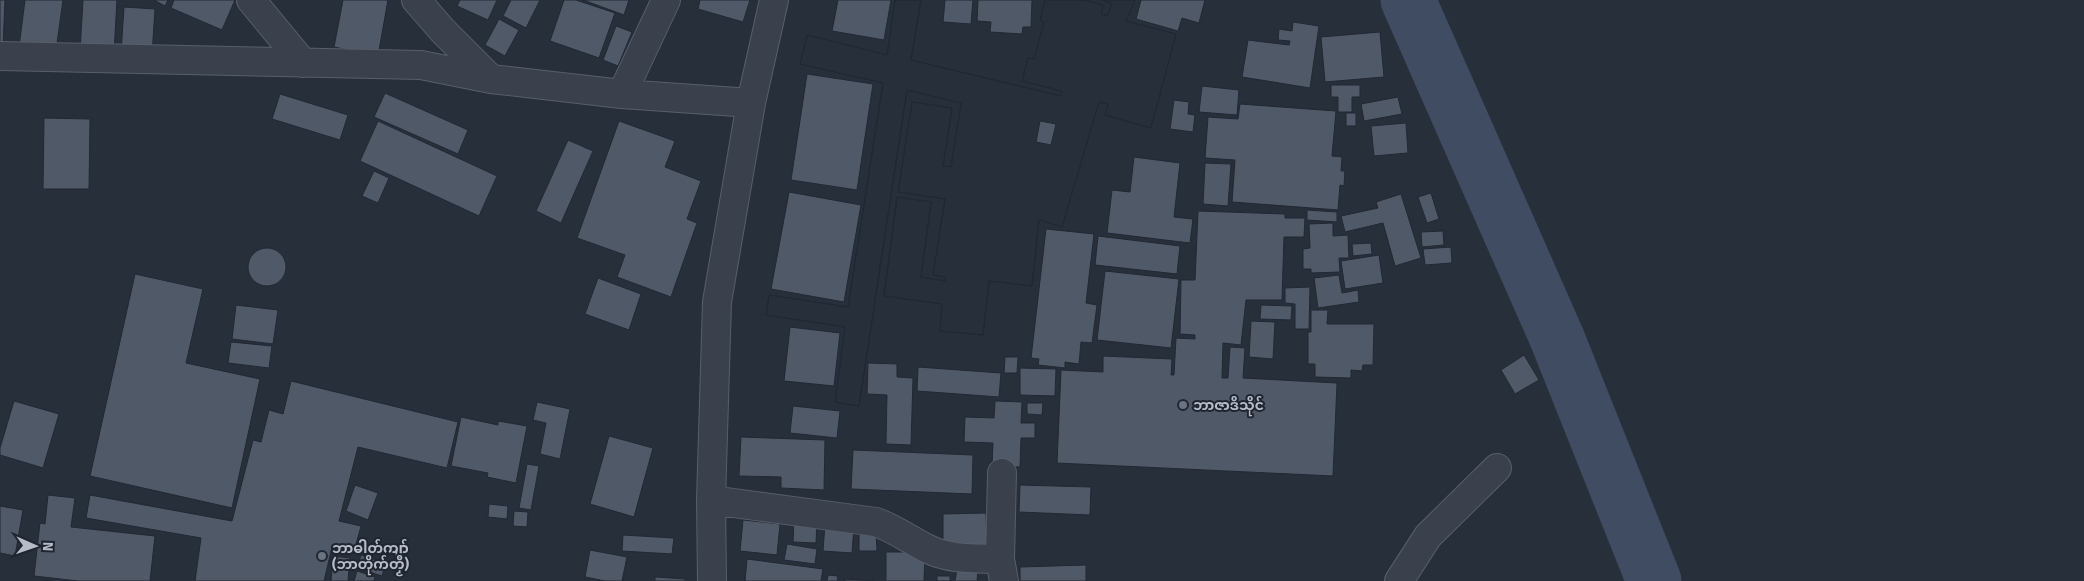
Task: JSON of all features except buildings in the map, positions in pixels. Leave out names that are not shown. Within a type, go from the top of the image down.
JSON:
[{"type":"street","points":[[251,0],[303,63]]},
{"type":"street","points":[[416,0],[443,31],[491,78]]},
{"type":"street","points":[[622,94],[666,0]]},
{"type":"street","points":[[712,581],[711,500],[717,302],[751,103],[774,0]]},
{"type":"street","points":[[0,56],[421,65],[491,78],[622,94],[751,103]]},
{"type":"street","points":[[1399,581],[1428,536],[1497,468]]},
{"type":"street","points":[[711,500],[876,522],[894,529],[929,549],[1002,570],[1002,474]]},
{"type":"waterway","points":[[1408,0],[1557,338],[1654,581]]},
{"type":"place","name":"ဘာဇာဒိသိုင်","points":[[1183,405]]},
{"type":"place","name":"ဘာဓါတ်ကျာ် (ဘာတိုက်တၟိ)","points":[[322,556]]}]
